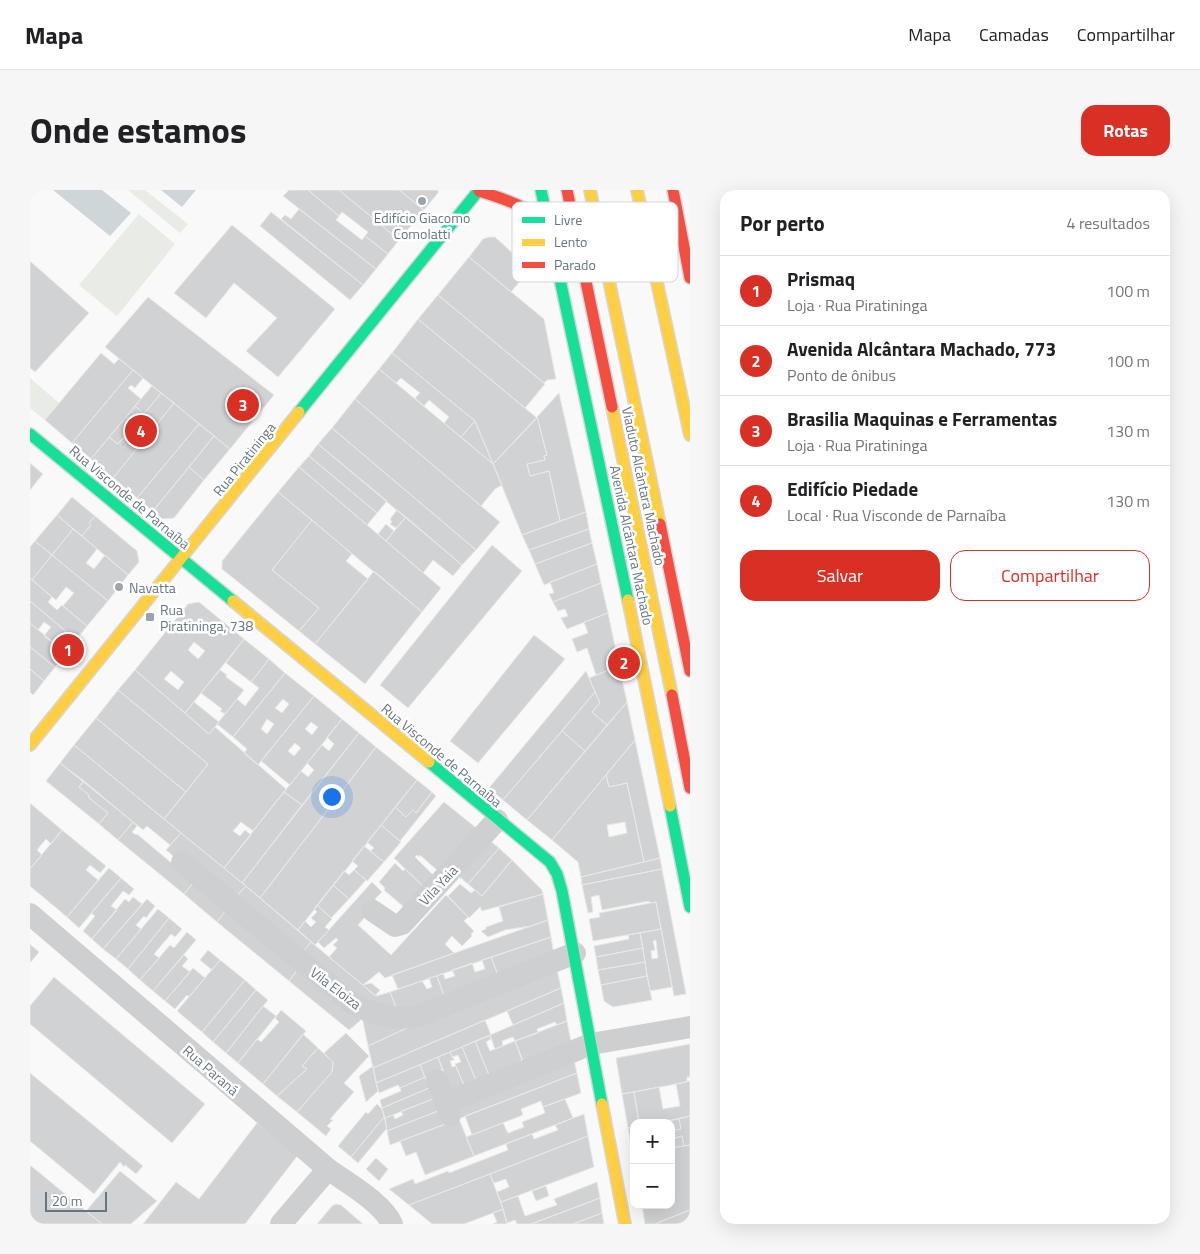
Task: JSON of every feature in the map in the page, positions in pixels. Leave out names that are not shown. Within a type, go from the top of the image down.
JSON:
[{"type":"main road","points":[[479,190],[512,203]]},
{"type":"main road","name":"Rua Piratininga","points":[[30,745],[182,560],[479,190]]},
{"type":"main road","points":[[678,216],[690,278]]},
{"type":"main road","name":"Avenida Alcântara Machado","points":[[561,282],[646,685],[690,907]]},
{"type":"main road","name":"Viaduto Alcântara Machado","points":[[586,282],[690,788]]},
{"type":"main road","name":"Viaduto Alcântara Machado","points":[[610,282],[690,671]]},
{"type":"main road","points":[[657,282],[690,435]]},
{"type":"main road","name":"Rua Visconde de Parnaíba","points":[[30,434],[550,862],[557,874],[562,891],[575,953],[625,1224]]},
{"type":"street","name":"Vila Yaia","points":[[374,911],[395,926],[402,924],[497,820]]},
{"type":"street","name":"Vila Eloiza","points":[[182,862],[350,1002],[362,1009],[391,1017],[406,1018],[418,1016],[575,953]]},
{"type":"street","name":"Rua Paraná","points":[[30,914],[328,1169],[378,1205],[389,1217],[392,1224]]},
{"type":"street","points":[[437,1080],[448,1109],[591,1044],[690,1027]]},
{"type":"street","points":[[281,1224],[328,1169]]},
{"type":"shaded area","points":[[53,190],[102,190],[131,213],[110,236]]},
{"type":"shaded area","points":[[128,190],[145,190],[188,224],[180,233]]},
{"type":"shaded area","points":[[161,190],[196,190],[182,207]]},
{"type":"shaded area","points":[[139,214],[175,244],[117,316],[79,285]]},
{"type":"shaded area","points":[[30,378],[59,403],[45,420],[30,408]]},
{"type":"building","points":[[289,190],[308,190],[339,216],[336,220],[362,240],[365,236],[388,254],[376,269],[283,196]]},
{"type":"building","points":[[308,190],[339,190],[399,240],[388,254],[365,236],[368,232],[342,212],[339,216]]},
{"type":"building","points":[[339,190],[399,190],[424,210],[399,240]]},
{"type":"building","name":"Edifício Giacomo Comolatti","points":[[399,190],[438,190],[438,193],[424,210]]},
{"type":"building","points":[[299,209],[376,269],[363,285],[281,219],[285,215],[291,219]]},
{"type":"building","points":[[271,212],[363,285],[350,300],[260,226]]},
{"type":"building","points":[[232,225],[335,309],[278,377],[246,351],[277,318],[234,283],[206,318],[174,293]]},
{"type":"building","points":[[495,237],[512,253],[512,282],[519,282],[511,292],[469,257],[483,239]]},
{"type":"building","points":[[469,257],[544,319],[556,379],[547,380],[544,383],[438,295]]},
{"type":"building","points":[[30,261],[89,313],[35,372],[30,368]]},
{"type":"building","points":[[438,295],[545,384],[525,408],[418,319]]},
{"type":"building","points":[[148,297],[274,395],[230,449],[105,347]]},
{"type":"building","points":[[418,319],[537,418],[493,464],[475,421],[392,353]]},
{"type":"building","points":[[101,353],[114,364],[119,359],[133,370],[72,443],[45,420]]},
{"type":"building","points":[[392,353],[475,421],[461,437],[444,423],[449,417],[429,400],[424,406],[415,398],[420,393],[401,378],[396,383],[379,369]]},
{"type":"building","points":[[379,369],[493,464],[502,485],[495,489],[481,506],[355,399]]},
{"type":"building","points":[[133,370],[143,378],[135,388],[131,385],[128,388],[141,399],[91,459],[72,443]]},
{"type":"building","points":[[152,386],[161,393],[144,414],[135,406]]},
{"type":"building","points":[[161,393],[174,403],[113,478],[91,459],[109,437],[118,444],[123,440],[136,424],[126,417],[135,406],[144,414]]},
{"type":"building","points":[[559,393],[586,512],[560,521],[549,471],[530,476],[527,464],[545,460],[544,456],[547,455],[537,417]]},
{"type":"building","points":[[355,399],[500,522],[476,550],[332,428]]},
{"type":"building","points":[[174,403],[199,424],[137,498],[113,478]]},
{"type":"building","points":[[126,417],[136,424],[118,444],[109,437]]},
{"type":"building","points":[[537,417],[547,455],[544,456],[545,460],[527,464],[530,476],[549,471],[560,521],[522,535],[493,464]]},
{"type":"building","points":[[475,421],[493,464],[461,437]]},
{"type":"building","points":[[199,424],[214,436],[153,511],[137,498]]},
{"type":"building","points":[[332,428],[476,550],[462,565],[318,444]]},
{"type":"building","points":[[214,436],[230,449],[204,480],[189,467]]},
{"type":"building","points":[[318,444],[387,501],[377,513],[309,456]]},
{"type":"building","points":[[309,456],[377,513],[367,525],[299,467]]},
{"type":"building","points":[[30,463],[43,474],[30,490]]},
{"type":"building","points":[[189,467],[204,480],[174,518],[162,519],[153,511]]},
{"type":"building","points":[[299,467],[441,588],[422,612],[278,492]]},
{"type":"building","points":[[278,492],[312,520],[272,570],[319,608],[299,631],[222,569],[222,561]]},
{"type":"building","points":[[72,497],[95,516],[89,523],[91,525],[82,536],[57,515]]},
{"type":"building","points":[[397,510],[406,517],[396,528],[390,524],[392,522],[390,519]]},
{"type":"building","points":[[586,512],[589,529],[529,550],[522,535]]},
{"type":"building","points":[[57,515],[73,529],[52,555],[35,541]]},
{"type":"building","points":[[95,516],[137,551],[139,562],[128,575],[82,536],[91,525],[89,523]]},
{"type":"building","points":[[406,517],[462,565],[453,576],[433,560],[423,573],[386,541]]},
{"type":"building","points":[[312,520],[352,554],[346,561],[368,579],[315,644],[299,631],[319,608],[272,570]]},
{"type":"building","points":[[386,524],[394,531],[386,541],[378,534]]},
{"type":"building","points":[[73,529],[97,549],[86,563],[94,569],[105,555],[128,575],[108,601],[52,555]]},
{"type":"building","points":[[589,529],[592,543],[535,564],[529,550]]},
{"type":"building","points":[[35,541],[52,555],[32,580],[30,578],[30,547]]},
{"type":"building","points":[[592,543],[597,564],[544,585],[535,564]]},
{"type":"building","points":[[492,545],[522,571],[408,708],[380,685]]},
{"type":"building","points":[[52,555],[108,601],[87,626],[63,606],[74,593],[66,587],[56,600],[32,580]]},
{"type":"building","points":[[597,564],[601,583],[553,602],[549,594],[554,593],[550,582]]},
{"type":"building","points":[[374,571],[422,612],[365,684],[315,644]]},
{"type":"building","points":[[30,578],[52,597],[48,602],[57,610],[62,605],[87,626],[76,640],[30,601]]},
{"type":"building","points":[[601,583],[608,613],[567,629],[561,618],[568,616],[565,609],[558,611],[553,602]]},
{"type":"building","points":[[30,601],[76,640],[66,653],[44,636],[51,627],[44,622],[38,630],[30,623]]},
{"type":"building","points":[[199,602],[244,639],[185,713],[135,670],[188,604]],"holes":[[[194,642],[205,651],[198,659],[188,650]],[[171,671],[184,682],[178,690],[164,679]]]},
{"type":"building","points":[[608,613],[619,666],[596,675],[587,648],[577,652],[572,639],[588,633],[584,622]]},
{"type":"building","points":[[30,623],[66,653],[55,667],[30,647]]},
{"type":"building","points":[[534,635],[565,659],[478,763],[450,741]]},
{"type":"building","points":[[244,639],[269,659],[251,682],[226,663]]},
{"type":"building","points":[[30,647],[55,667],[44,681],[30,669]]},
{"type":"building","points":[[269,659],[285,673],[233,737],[217,724],[237,699],[245,706],[259,688],[251,682]]},
{"type":"building","points":[[619,666],[627,702],[607,725],[592,712],[600,703],[589,678]]},
{"type":"building","points":[[30,669],[44,681],[33,695],[30,692]]},
{"type":"building","points":[[135,670],[209,734],[215,727],[286,789],[253,831],[241,822],[233,831],[240,836],[245,830],[251,835],[224,868],[164,819],[208,764],[118,690]]},
{"type":"building","points":[[220,670],[227,675],[226,677],[244,690],[225,714],[220,711],[222,709],[201,693]]},
{"type":"building","points":[[586,671],[595,692],[503,800],[489,788]]},
{"type":"building","points":[[285,673],[314,696],[258,765],[244,753],[247,749],[233,737]],"holes":[[[283,699],[289,704],[282,713],[275,708]],[[267,719],[274,724],[267,734],[261,729]]]},
{"type":"building","points":[[118,690],[208,764],[186,792],[96,718]]},
{"type":"building","points":[[595,692],[600,703],[592,712],[607,725],[585,751],[562,731]]},
{"type":"building","points":[[314,696],[342,719],[290,785],[261,761]],"holes":[[[311,722],[318,727],[312,735],[305,729]],[[295,743],[301,748],[294,756],[288,751]]]},
{"type":"building","points":[[194,702],[219,722],[209,734],[185,713]]},
{"type":"building","points":[[627,702],[635,740],[552,840],[527,820]]},
{"type":"building","points":[[96,718],[186,792],[164,819],[74,745]]},
{"type":"building","points":[[342,719],[359,733],[302,805],[284,792],[301,771],[308,777],[314,770],[307,763],[322,745],[329,751],[334,744],[327,737]]},
{"type":"building","points":[[562,731],[585,751],[527,820],[503,800]]},
{"type":"building","points":[[359,733],[376,747],[260,898],[242,883]]},
{"type":"building","points":[[635,740],[660,858],[644,862],[627,783],[609,787],[606,775]]},
{"type":"building","points":[[74,745],[181,833],[170,845],[147,826],[143,830],[60,763]]},
{"type":"building","points":[[376,747],[417,780],[298,930],[260,898]]},
{"type":"building","points":[[60,763],[84,781],[79,787],[108,813],[99,824],[46,781]]},
{"type":"building","points":[[606,775],[609,787],[627,783],[644,862],[581,877],[578,862],[552,840]],"holes":[[[625,822],[627,833],[609,837],[607,825]]]},
{"type":"building","points":[[417,780],[432,792],[416,813],[413,810],[406,817],[395,807]]},
{"type":"building","points":[[84,781],[133,822],[118,840],[99,824],[108,813],[79,787]]},
{"type":"building","points":[[284,792],[302,805],[242,883],[224,868]]},
{"type":"building","points":[[432,792],[436,796],[400,841],[381,825],[395,807],[406,817],[413,810],[416,813]]},
{"type":"building","points":[[444,802],[480,831],[438,871],[420,855],[415,857],[434,876],[424,887],[394,858]]},
{"type":"building","points":[[30,803],[62,830],[51,844],[46,839],[37,850],[42,855],[30,869]]},
{"type":"building","points":[[133,822],[137,826],[132,832],[137,834],[194,882],[184,894],[118,840]]},
{"type":"building","points":[[381,825],[401,842],[384,862],[370,851],[374,848],[367,842]]},
{"type":"building","points":[[62,830],[106,866],[100,873],[90,865],[86,870],[98,880],[67,917],[30,886],[30,869]]},
{"type":"building","points":[[181,833],[246,886],[235,898],[179,861],[166,850]]},
{"type":"building","points":[[489,840],[499,848],[468,884],[457,875]]},
{"type":"building","points":[[364,846],[384,862],[367,881],[354,870],[358,866],[352,861]]},
{"type":"building","points":[[499,848],[512,860],[482,896],[468,884]]},
{"type":"building","points":[[660,858],[662,869],[582,885],[581,877]]},
{"type":"building","points":[[512,860],[542,890],[543,894],[482,911],[480,907],[469,918],[448,896],[460,884],[471,893],[475,890],[482,896]]},
{"type":"building","points":[[395,863],[403,871],[405,869],[424,887],[405,908],[384,890],[385,888],[379,882]]},
{"type":"building","points":[[109,868],[121,878],[79,928],[67,917]]},
{"type":"building","points":[[662,869],[686,994],[674,996],[656,902],[649,903],[649,901],[602,910],[599,895],[591,897],[593,912],[588,913],[582,885]]},
{"type":"building","points":[[354,870],[366,880],[349,899],[333,885],[344,871],[349,875]]},
{"type":"building","points":[[121,878],[134,889],[129,895],[123,891],[111,906],[117,910],[92,939],[83,931],[95,916],[91,913]]},
{"type":"building","points":[[194,882],[226,910],[217,922],[184,894]]},
{"type":"building","points":[[372,882],[382,892],[375,899],[378,902],[358,925],[391,955],[446,895],[468,917],[464,921],[474,931],[471,934],[472,936],[462,946],[452,936],[445,944],[454,953],[385,978],[379,972],[363,985],[329,957],[337,948],[333,945],[338,940],[336,938],[324,948],[318,942]]},
{"type":"building","points":[[333,885],[349,899],[331,918],[317,905]]},
{"type":"building","points":[[246,886],[311,942],[302,953],[235,898]]},
{"type":"building","points":[[543,894],[548,920],[531,926],[505,930],[488,937],[481,931],[486,929],[486,927],[503,921],[499,907]]},
{"type":"building","points":[[133,897],[142,904],[103,949],[92,939],[125,899],[129,902]]},
{"type":"building","points":[[147,899],[155,906],[146,918],[144,916],[136,925],[141,929],[116,959],[103,949]]},
{"type":"building","points":[[656,902],[661,929],[593,941],[589,919],[600,917],[599,913]]},
{"type":"building","points":[[317,905],[332,919],[325,927],[329,930],[315,945],[298,930],[305,921],[311,927],[316,922],[311,918],[317,912],[314,909]]},
{"type":"building","points":[[158,909],[169,918],[128,969],[116,959]]},
{"type":"building","points":[[226,910],[298,969],[289,981],[217,922]]},
{"type":"building","points":[[169,918],[182,929],[175,937],[171,934],[154,954],[159,958],[140,980],[128,969]]},
{"type":"building","points":[[548,920],[551,937],[398,989],[392,975]]},
{"type":"building","points":[[661,929],[672,987],[650,991],[640,933]],"holes":[[[656,940],[658,958],[652,959],[651,951],[655,950],[653,941]]]},
{"type":"building","points":[[187,932],[196,940],[153,991],[140,980],[170,945],[174,948]]},
{"type":"building","points":[[640,933],[643,948],[596,957],[594,946],[629,939],[628,935]]},
{"type":"building","points":[[551,937],[554,955],[499,978],[491,957]]},
{"type":"building","points":[[311,942],[376,996],[390,992],[398,1012],[362,1003],[302,953]]},
{"type":"building","points":[[30,944],[39,952],[31,962],[30,961]]},
{"type":"building","points":[[643,948],[645,962],[598,970],[596,957]]},
{"type":"building","points":[[208,950],[220,960],[212,970],[200,960]]},
{"type":"building","points":[[184,955],[188,959],[182,966],[190,972],[165,1001],[153,991]]},
{"type":"building","points":[[491,957],[499,978],[445,999],[437,976],[443,973],[445,979],[455,976],[452,970],[472,963],[475,972],[485,969],[482,960]]},
{"type":"building","points":[[220,960],[245,980],[202,1032],[177,1011]]},
{"type":"building","points":[[645,962],[647,976],[601,985],[598,970]]},
{"type":"building","points":[[556,965],[561,988],[373,1068],[368,1046]]},
{"type":"building","points":[[193,968],[205,978],[189,997],[187,995],[175,1009],[165,1001]]},
{"type":"building","points":[[298,969],[361,1020],[349,1030],[289,981]]},
{"type":"building","points":[[437,976],[445,999],[398,1012],[390,992],[422,981],[427,989],[432,987],[429,978]]},
{"type":"building","points":[[647,976],[652,1000],[613,1007],[604,1001],[601,985]]},
{"type":"building","points":[[54,977],[205,1104],[172,1143],[30,1024],[30,1006]]},
{"type":"building","points":[[245,980],[256,990],[213,1042],[202,1032]]},
{"type":"building","points":[[371,983],[380,990],[375,996],[363,985]]},
{"type":"building","points":[[561,988],[564,1003],[513,1025],[507,1011]]},
{"type":"building","points":[[256,990],[268,1000],[226,1053],[213,1042]]},
{"type":"building","points":[[564,1003],[567,1021],[557,1025],[555,1022],[537,1029],[538,1033],[515,1041],[513,1037],[502,1041],[503,1046],[495,1049],[490,1035]]},
{"type":"building","points":[[263,1006],[276,1016],[238,1063],[226,1053]]},
{"type":"building","points":[[281,1010],[306,1031],[263,1084],[238,1063],[257,1039],[261,1042],[279,1022],[275,1018]]},
{"type":"building","points":[[362,1017],[407,1028],[368,1046]]},
{"type":"building","points":[[485,1020],[491,1035],[376,1083],[373,1068]]},
{"type":"building","points":[[567,1021],[572,1047],[525,1066],[515,1041]]},
{"type":"building","points":[[346,1033],[369,1056],[344,1083],[354,1092],[330,1119],[333,1120],[327,1126],[331,1129],[326,1136],[297,1112],[332,1072],[333,1062],[324,1053]]},
{"type":"building","points":[[303,1034],[318,1048],[302,1066],[307,1069],[277,1096],[263,1084]]},
{"type":"building","points":[[490,1035],[491,1039],[486,1042],[490,1051],[515,1041],[522,1060],[491,1080],[475,1041]]},
{"type":"building","points":[[475,1041],[491,1080],[478,1085],[462,1047]]},
{"type":"building","points":[[690,1044],[690,1077],[687,1077],[687,1082],[622,1094],[616,1058]]},
{"type":"building","points":[[462,1047],[478,1085],[466,1090],[455,1064],[461,1062],[458,1055],[452,1057],[450,1052]]},
{"type":"building","points":[[318,1048],[333,1062],[332,1072],[297,1112],[277,1096],[307,1069],[302,1066]]},
{"type":"building","points":[[450,1052],[454,1060],[450,1061],[452,1067],[456,1066],[466,1090],[453,1095],[438,1057]]},
{"type":"building","points":[[573,1055],[577,1073],[461,1118],[455,1102]]},
{"type":"building","points":[[438,1057],[442,1069],[425,1078],[420,1065]]},
{"type":"building","points":[[420,1065],[425,1077],[400,1088],[398,1085],[379,1093],[376,1083]]},
{"type":"building","points":[[373,1066],[378,1091],[366,1102],[359,1076]]},
{"type":"building","points":[[30,1073],[143,1166],[136,1174],[125,1165],[124,1167],[120,1162],[94,1194],[30,1141]]},
{"type":"building","points":[[577,1073],[581,1093],[543,1107],[541,1101],[521,1109],[523,1115],[472,1135],[465,1116]]},
{"type":"building","points":[[425,1077],[429,1088],[382,1108],[380,1100],[401,1091],[400,1088]]},
{"type":"building","points":[[690,1081],[690,1116],[675,1119],[638,1119],[634,1092],[659,1087],[663,1109],[680,1106],[676,1084]]},
{"type":"building","points":[[429,1088],[433,1099],[385,1118],[382,1108]]},
{"type":"building","points":[[634,1092],[638,1119],[630,1119],[630,1128],[628,1128],[622,1094]]},
{"type":"building","points":[[433,1099],[438,1111],[387,1131],[385,1118],[393,1115],[395,1119],[403,1115],[401,1111]]},
{"type":"building","points":[[565,1099],[573,1118],[474,1156],[466,1137],[503,1123],[508,1133],[524,1127],[522,1122],[545,1113],[543,1107]]},
{"type":"building","points":[[377,1104],[382,1109],[384,1117],[351,1157],[338,1146],[366,1112],[368,1114]]},
{"type":"building","points":[[438,1111],[446,1124],[390,1145],[387,1131]]},
{"type":"building","points":[[584,1114],[588,1136],[490,1174],[409,1205],[389,1189],[413,1179],[415,1184],[448,1171],[449,1173],[508,1150],[506,1144],[532,1134],[534,1139],[558,1130],[555,1125]]},
{"type":"building","points":[[690,1116],[690,1145],[684,1146],[682,1136],[675,1138],[675,1130],[681,1129],[679,1119]]},
{"type":"building","points":[[384,1117],[387,1128],[358,1163],[351,1157]]},
{"type":"building","points":[[459,1119],[474,1156],[425,1175],[416,1152],[406,1156],[400,1141]]},
{"type":"building","points":[[679,1119],[681,1129],[675,1130],[675,1120]]},
{"type":"building","points":[[257,1123],[298,1155],[245,1224],[143,1224],[176,1182],[199,1199]]},
{"type":"building","points":[[588,1136],[594,1167],[501,1202],[497,1192],[509,1187],[506,1179],[494,1183],[490,1174]]},
{"type":"building","points":[[682,1136],[684,1146],[675,1147],[675,1138]]},
{"type":"building","points":[[690,1145],[690,1210],[655,1224],[645,1224],[643,1209],[675,1209],[675,1147]]},
{"type":"building","points":[[376,1158],[388,1169],[379,1181],[366,1169]]},
{"type":"building","points":[[30,1165],[86,1211],[102,1224],[30,1224]]},
{"type":"building","points":[[120,1171],[157,1201],[131,1224],[102,1224],[86,1211]]},
{"type":"building","points":[[490,1174],[503,1209],[493,1213],[464,1224],[432,1224],[409,1205]]},
{"type":"building","points":[[597,1182],[600,1198],[531,1224],[517,1224],[515,1220],[507,1223],[501,1202],[518,1196],[525,1216],[557,1205],[554,1199]]},
{"type":"building","points":[[546,1186],[549,1196],[536,1201],[532,1191]]},
{"type":"building","points":[[600,1198],[602,1213],[573,1224],[531,1224]]},
{"type":"building","points":[[336,1204],[341,1205],[363,1224],[317,1224],[332,1206]]},
{"type":"building","points":[[503,1209],[507,1224],[493,1224],[497,1222],[493,1213]]},
{"type":"building","points":[[690,1210],[690,1224],[655,1224]]},
{"type":"building","points":[[602,1213],[604,1224],[573,1224]]},
{"type":"traffic: fast","points":[[299,412],[479,190]]},
{"type":"traffic: fast","points":[[541,190],[544,202]]},
{"type":"traffic: fast","points":[[561,282],[628,600]]},
{"type":"traffic: fast","points":[[30,434],[233,601]]},
{"type":"traffic: fast","points":[[429,762],[550,862],[557,874],[562,891],[602,1104]]},
{"type":"traffic: fast","points":[[670,806],[690,907]]},
{"type":"traffic: slow","points":[[590,190],[593,202]]},
{"type":"traffic: slow","points":[[637,190],[640,202]]},
{"type":"traffic: slow","points":[[609,282],[660,524]]},
{"type":"traffic: slow","points":[[657,282],[690,435]]},
{"type":"traffic: slow","points":[[612,407],[672,695]]},
{"type":"traffic: slow","points":[[30,745],[299,412]]},
{"type":"traffic: slow","points":[[628,600],[670,806]]},
{"type":"traffic: slow","points":[[233,601],[429,762]]},
{"type":"traffic: slow","points":[[602,1104],[625,1224]]},
{"type":"traffic: jam","points":[[567,190],[569,202]]},
{"type":"traffic: jam","points":[[673,190],[675,202]]},
{"type":"traffic: jam","points":[[479,191],[512,203]]},
{"type":"traffic: jam","points":[[678,216],[690,278]]},
{"type":"traffic: jam","points":[[586,282],[612,407]]},
{"type":"traffic: jam","points":[[660,524],[690,671]]},
{"type":"traffic: jam","points":[[672,695],[690,788]]},
{"type":"place","name":"Edifício Giacomo Comolatti","points":[[422,201]]},
{"type":"place","name":"Brasilia Maquinas e Ferramentas","points":[[243,405]]},
{"type":"place","name":"Edifício Piedade","points":[[141,431]]},
{"type":"place","name":"Navatta","points":[[119,587]]},
{"type":"place","name":"Rua Piratininga, 738","points":[[150,617]]},
{"type":"place","name":"Prismaq","points":[[68,650]]},
{"type":"place","name":"Avenida Alcântara Machado, 773","points":[[624,663]]}]
